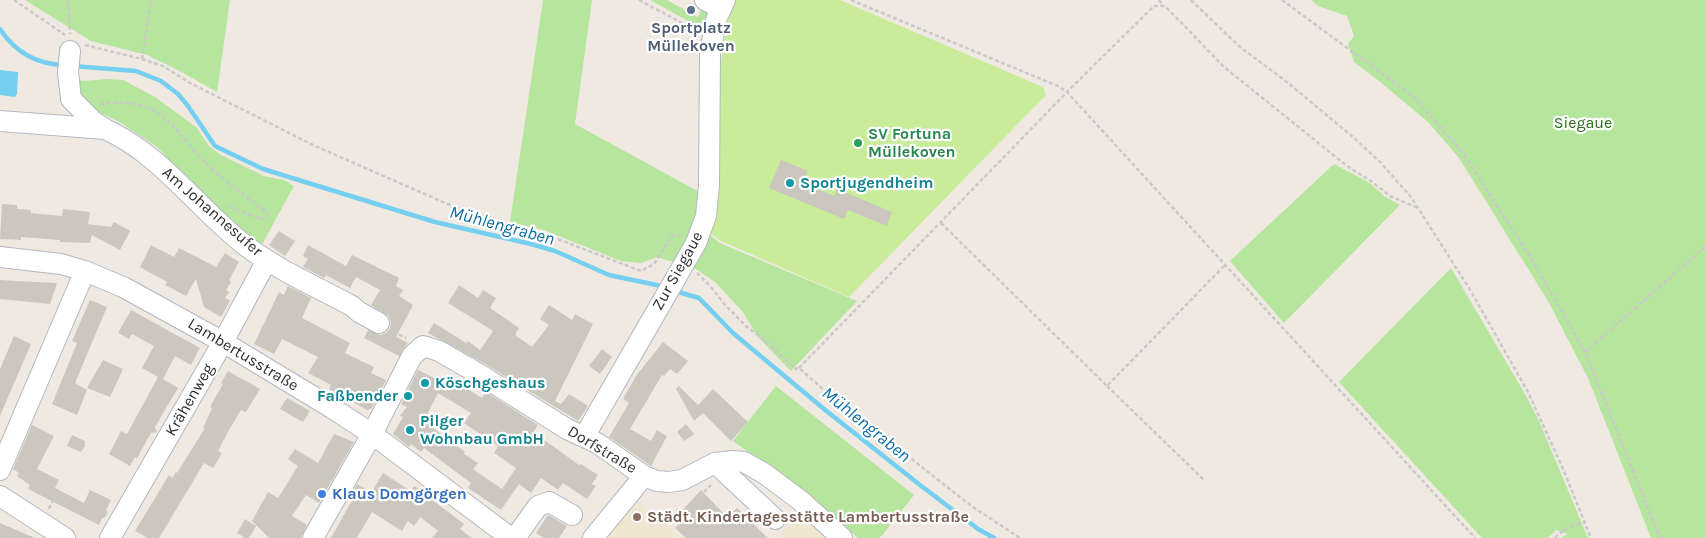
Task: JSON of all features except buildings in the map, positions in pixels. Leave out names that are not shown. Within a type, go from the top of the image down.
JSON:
[{"type":"street","name":"Zur Siegaue","points":[[584,437],[686,258],[706,216],[710,54],[716,3]]},
{"type":"street","points":[[70,51],[68,72],[76,104],[105,130]]},
{"type":"street","points":[[50,126],[69,107],[76,104]]},
{"type":"street","name":"Am Johannesufer","points":[[0,121],[105,130],[128,141],[167,172],[246,246],[267,260],[352,306],[379,323]]},
{"type":"street","name":"Lambertusstraße","points":[[0,257],[61,264],[85,271],[125,288],[223,342],[372,434],[511,538]]},
{"type":"street","name":"Krähenweg","points":[[110,538],[223,342],[267,260]]},
{"type":"street","points":[[0,470],[85,271]]},
{"type":"street","name":"Dorfstraße","points":[[313,538],[372,434],[412,356],[423,346],[439,351],[567,429],[597,443],[644,476],[662,482],[682,480],[715,463],[744,462],[754,467],[801,501],[842,538]]},
{"type":"street","points":[[715,463],[775,519]]},
{"type":"street","points":[[593,538],[644,476]]},
{"type":"street","points":[[0,496],[65,538]]},
{"type":"street","points":[[515,538],[538,506],[549,502],[572,515]]},
{"type":"path","points":[[68,0],[70,51]]},
{"type":"path","points":[[151,0],[142,59],[163,66],[190,83],[315,146],[481,217],[550,236],[641,271],[654,264],[672,236],[679,235],[686,258],[693,271],[711,287],[725,305],[746,326],[796,369],[799,368],[824,390],[970,504],[1020,538]]},
{"type":"path","points":[[639,0],[712,39]]},
{"type":"path","points":[[851,0],[1060,87],[1067,92],[1226,264],[1364,419],[1475,538]]},
{"type":"path","points":[[1159,0],[1224,67],[1247,86],[1347,166],[1371,180],[1383,191],[1399,201],[1418,208]]},
{"type":"path","points":[[1191,0],[1240,47],[1288,82],[1353,137],[1380,162],[1411,197],[1472,294],[1528,392],[1564,471],[1591,538]]},
{"type":"path","points":[[1282,0],[1414,97],[1462,152],[1529,254],[1585,352],[1660,538]]},
{"type":"path","points":[[799,368],[1067,92],[1154,6],[1163,6]]},
{"type":"path","points":[[76,104],[90,106],[128,103],[151,108],[170,122],[212,169],[267,214],[266,217],[261,219],[220,204]]},
{"type":"path","points":[[940,222],[1204,480]]},
{"type":"path","points":[[1585,352],[1705,247]]},
{"type":"path","points":[[1108,386],[1226,264]]},
{"type":"path","points":[[379,323],[412,341]]},
{"type":"path","points":[[1555,538],[1562,530],[1573,524],[1585,522]]},
{"type":"shaded area","name":"Städt. Kindertagesstätte Lambertusstraße","points":[[634,497],[680,538],[601,538]]},
{"type":"shaded area","points":[[802,510],[832,538],[777,538]]},
{"type":"green space","points":[[25,0],[230,0],[217,92],[147,55],[91,41]]},
{"type":"green space","points":[[543,0],[592,0],[575,124],[703,194],[696,224],[720,243],[857,301],[791,371],[758,337],[743,312],[715,282],[696,269],[657,257],[641,263],[621,261],[544,230],[510,222]]},
{"type":"green space","points":[[650,0],[667,0],[698,17],[703,7],[707,11],[709,19],[697,26]]},
{"type":"green space","name":"SV Fortuna Müllekoven","points":[[733,0],[840,0],[1043,87],[1046,95],[849,297],[721,241],[705,230],[721,62]]},
{"type":"green space","name":"Siegaue","points":[[1311,0],[1705,0],[1705,538],[1651,538],[1588,378],[1548,301],[1459,158],[1428,122],[1354,62],[1348,44],[1354,36],[1347,16],[1318,6]]},
{"type":"green space","points":[[77,80],[123,80],[155,97],[196,127],[209,146],[221,155],[264,176],[284,180],[294,186],[260,248],[171,169],[168,158],[157,147],[118,121],[81,105]]},
{"type":"green space","points":[[1334,164],[1370,183],[1384,196],[1400,205],[1284,323],[1230,261]]},
{"type":"green space","points":[[1451,268],[1539,421],[1588,538],[1561,538],[1568,534],[1556,530],[1548,538],[1482,538],[1339,382]]},
{"type":"green space","points":[[776,386],[914,495],[880,538],[858,538],[806,494],[733,441]]},
{"type":"water","points":[[0,70],[18,72],[17,94],[15,97],[0,95]]},
{"type":"waterway","name":"Mühlengraben","points":[[0,29],[12,44],[27,55],[44,62],[63,65]]},
{"type":"waterway","name":"Mühlengraben","points":[[73,66],[136,71],[161,81],[178,94],[188,106],[215,146],[263,169],[435,222],[555,251],[609,275],[666,287]]},
{"type":"waterway","name":"Mühlengraben","points":[[675,291],[699,298],[733,333],[824,409],[920,485],[978,529],[994,538]]},
{"type":"place","name":"Sportplatz Müllekoven","points":[[691,10]]},
{"type":"place","name":"SV Fortuna Müllekoven","points":[[858,143]]},
{"type":"place","name":"Sportjugendheim","points":[[790,183]]},
{"type":"place","name":"Köschgeshaus","points":[[425,383]]},
{"type":"place","name":"Faßbender","points":[[408,396]]},
{"type":"place","name":"Pilger Wohnbau GmbH","points":[[410,430]]},
{"type":"place","name":"Klaus Domgörgen","points":[[322,494]]},
{"type":"place","name":"Städt. Kindertagesstätte Lambertusstraße","points":[[637,517]]}]
